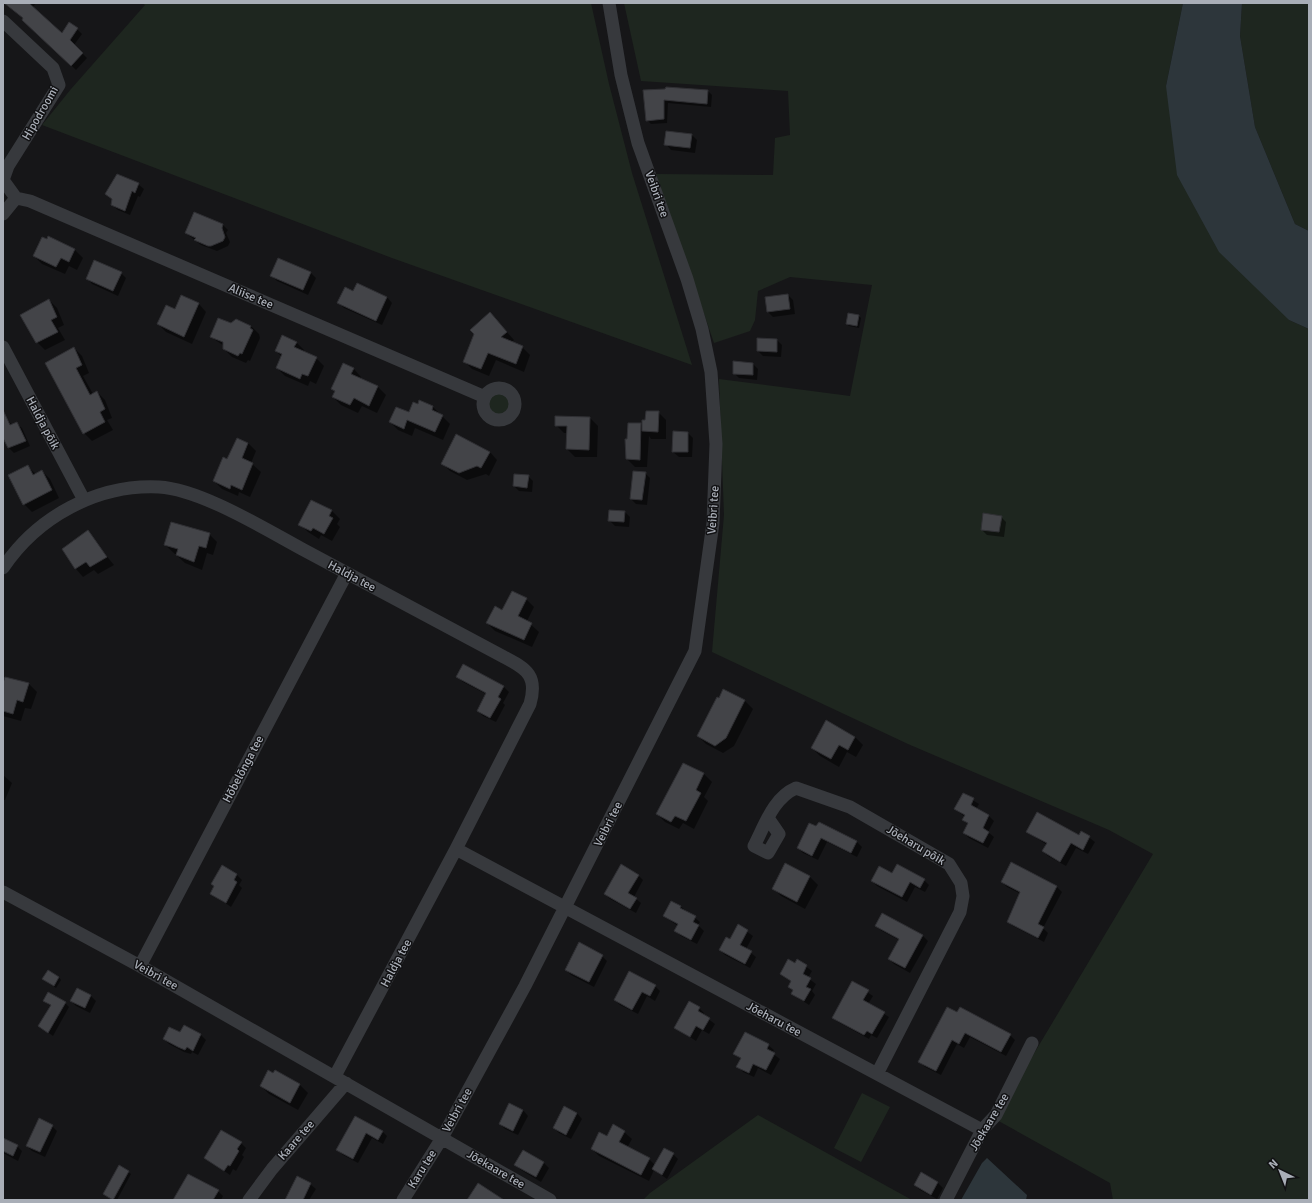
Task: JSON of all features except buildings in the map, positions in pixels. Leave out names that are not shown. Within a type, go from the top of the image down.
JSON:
[{"type":"street","name":"Veibri tee","points":[[3,892],[140,966],[442,1138],[525,986],[695,651],[713,523],[716,444],[711,372],[702,329],[687,279],[638,143],[622,75],[609,3]]},
{"type":"street","name":"Hipodroomi","points":[[3,21],[53,68],[59,85],[8,166],[3,180],[16,198]]},
{"type":"street","points":[[3,214],[16,198]]},
{"type":"street","name":"Aliise tee","points":[[16,198],[30,201],[485,397]]},
{"type":"street","name":"Haldja põik","points":[[3,347],[84,500]]},
{"type":"street","name":"Haldja tee","points":[[3,568],[16,550],[39,528],[84,500],[116,490],[160,487],[177,490],[207,500],[347,573],[517,664],[524,668],[529,674],[533,688],[530,704],[340,1079]]},
{"type":"street","name":"Hõbelõnga tee","points":[[140,966],[347,573]]},
{"type":"street","name":"Jõeharu põik","points":[[768,818],[778,800],[789,791],[796,788],[850,807],[910,840],[949,864],[961,883],[963,896],[960,912],[877,1074]]},
{"type":"street","points":[[456,849],[565,908]]},
{"type":"street","name":"Jõeharu tee","points":[[565,908],[982,1130]]},
{"type":"street","name":"Jõekaare tee","points":[[946,1200],[982,1130],[996,1115],[1032,1043]]},
{"type":"street","name":"Kaare tee","points":[[249,1200],[340,1079]]},
{"type":"street","name":"Karu tee","points":[[403,1200],[442,1138]]},
{"type":"street","name":"Jõekaare tee","points":[[442,1138],[550,1200]]},
{"type":"shaded area","points":[[142,3],[591,3],[609,84],[632,173],[692,365],[392,258],[42,125],[71,89],[145,5]]},
{"type":"shaded area","points":[[624,3],[1183,3],[1166,86],[1289,320],[1309,329],[1309,1200],[1113,1200],[1110,1183],[995,1119],[1153,854],[1109,830],[908,744],[712,652],[724,515],[719,379],[850,396],[872,285],[790,277],[758,291],[755,320],[750,331],[714,343],[656,174],[773,175],[775,138],[790,135],[788,91],[641,81]]},
{"type":"shaded area","points":[[1183,3],[1242,3],[1240,36],[1255,127],[1295,224],[1309,231],[1309,329],[1289,320],[1219,252],[1177,175],[1166,86]]},
{"type":"shaded area","points":[[1242,3],[1309,3],[1309,231],[1295,224],[1255,127],[1240,36]]},
{"type":"shaded area","points":[[499,392],[508,395],[511,404],[508,413],[499,416],[490,413],[487,404],[490,395]]},
{"type":"shaded area","points":[[862,1093],[890,1107],[861,1162],[834,1148]]},
{"type":"shaded area","points":[[758,1115],[912,1200],[643,1200],[650,1193]]},
{"type":"shaded area","points":[[987,1158],[1027,1195],[1026,1200],[961,1200],[982,1163]]}]
